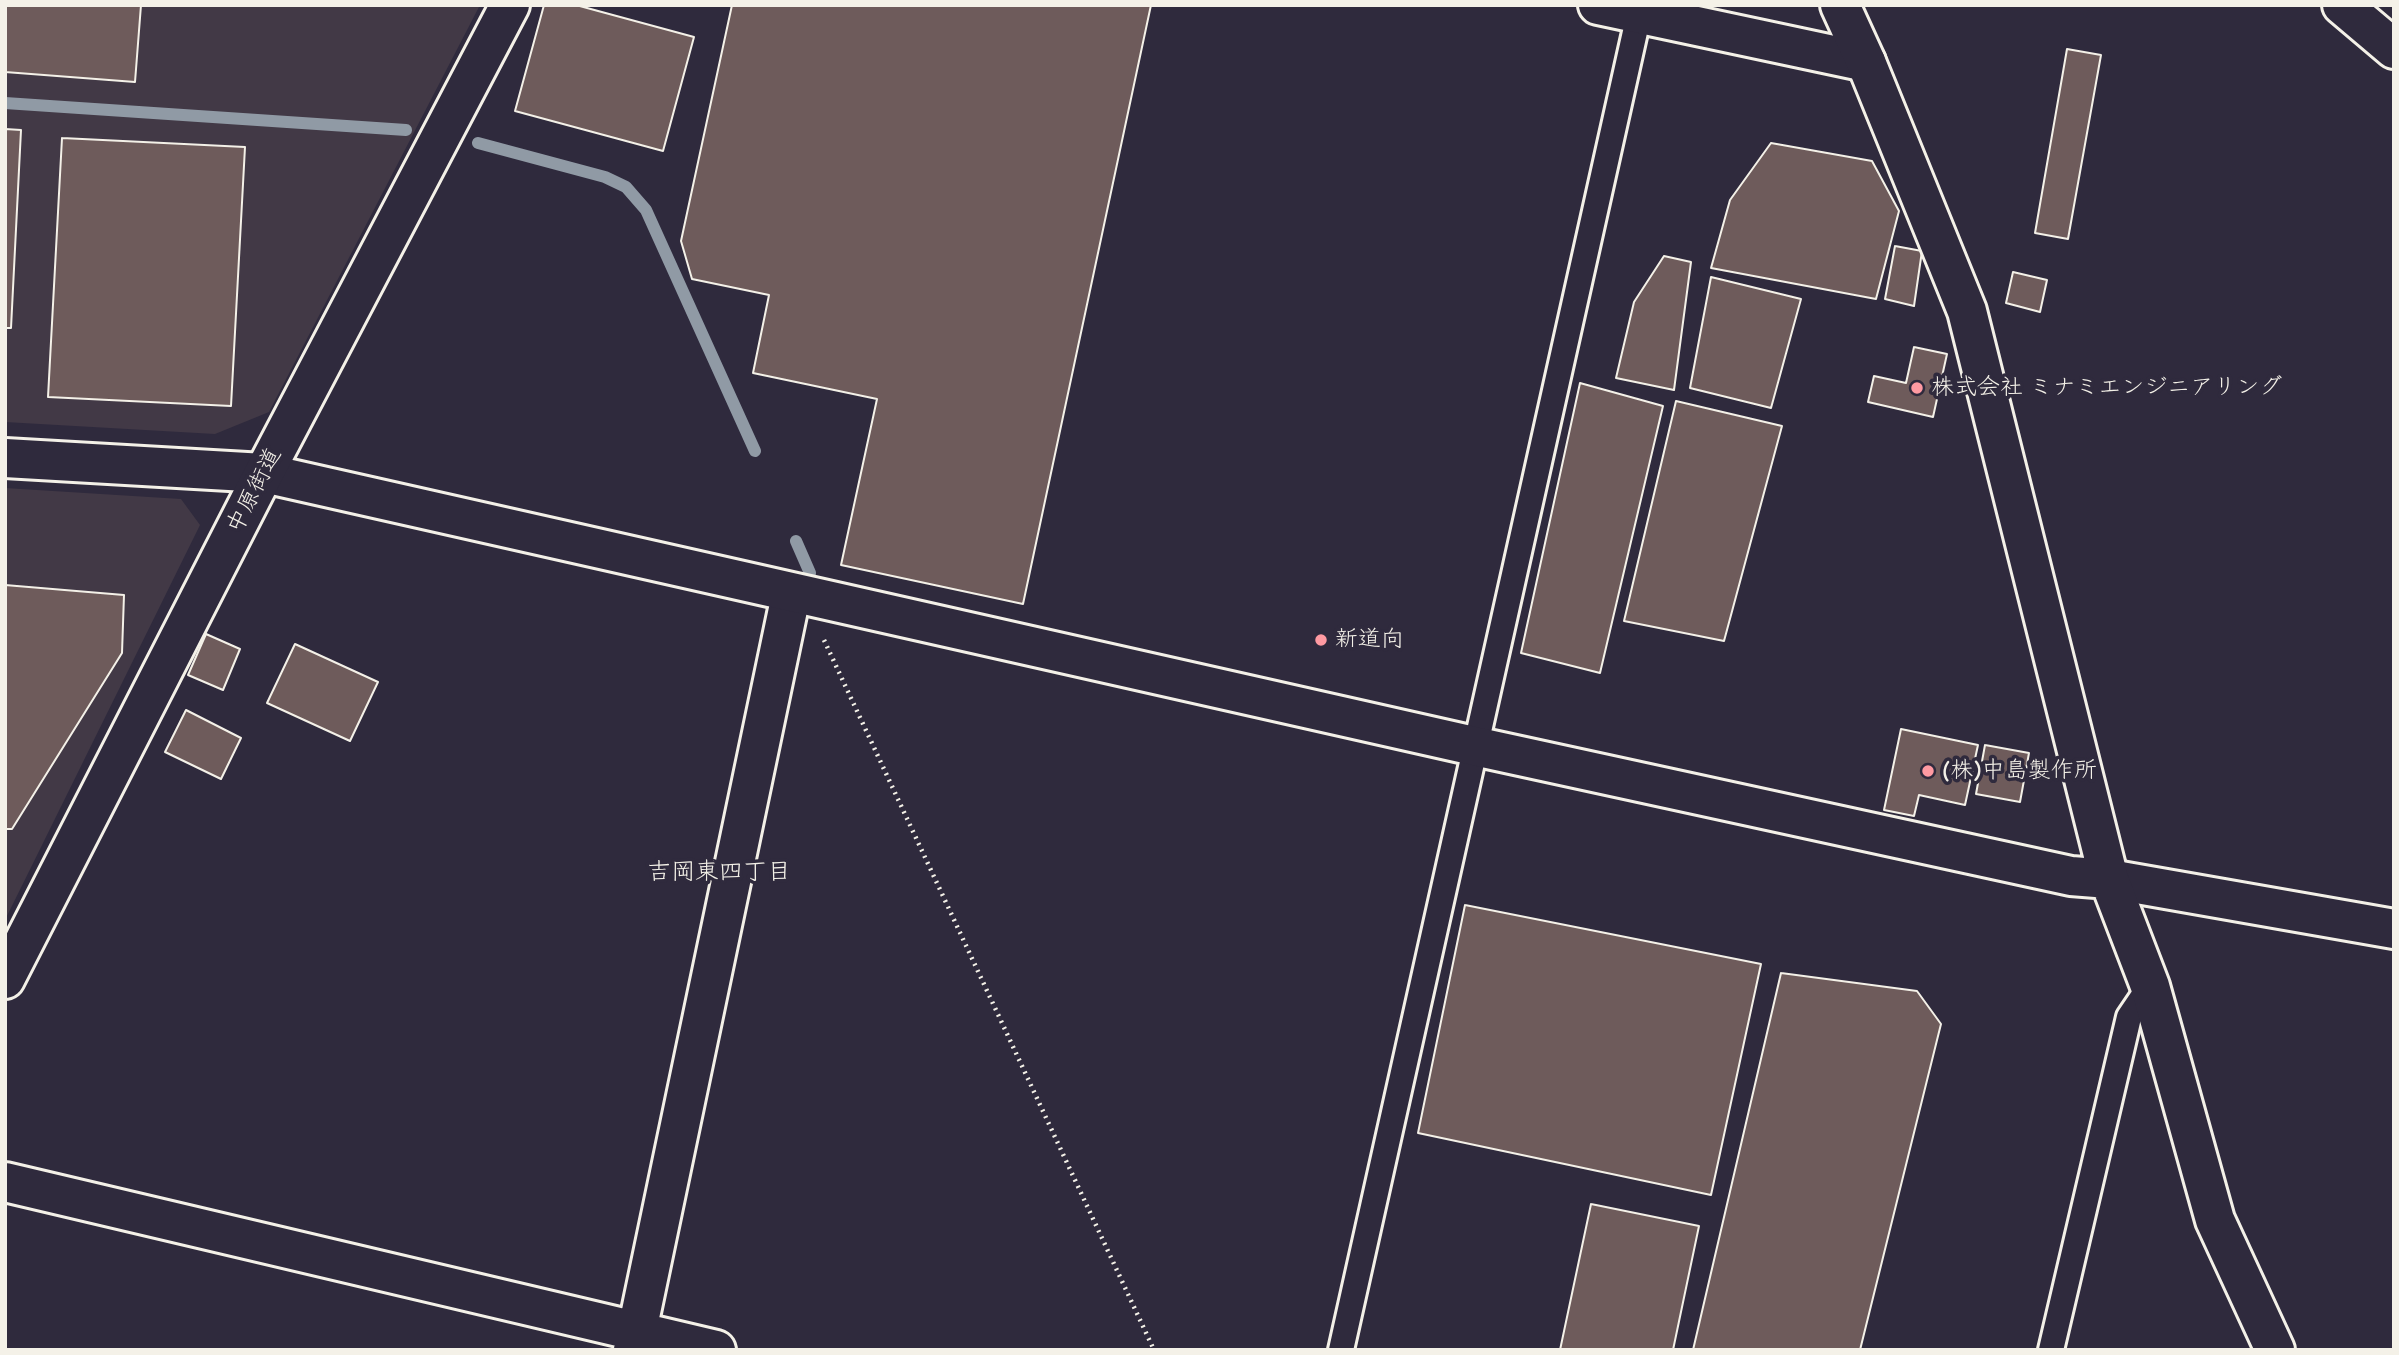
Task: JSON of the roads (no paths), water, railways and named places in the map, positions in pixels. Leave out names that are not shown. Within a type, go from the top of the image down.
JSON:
[{"type":"street","name":"中原街道","points":[[5,979],[264,473],[510,5]]},
{"type":"street","points":[[1598,5],[1866,62]]},
{"type":"street","points":[[1840,5],[1866,62],[1967,311],[2109,879],[2150,986],[2216,1220],[2275,1350]]},
{"type":"street","points":[[2342,5],[2394,49]]},
{"type":"street","points":[[5,458],[264,473],[798,596],[2071,876],[2109,879],[2394,929]]},
{"type":"street","points":[[635,1342],[798,596]]},
{"type":"street","points":[[5,1182],[635,1342],[716,1350]]},
{"type":"lane","points":[[1341,1350],[1639,14]]},
{"type":"lane","points":[[2051,1350],[2129,1017],[2150,986]]},
{"type":"waterway","points":[[5,103],[406,130]]},
{"type":"waterway","points":[[478,143],[605,177],[626,187],[646,210],[755,451]]},
{"type":"waterway","points":[[796,541],[810,573]]},
{"type":"place","name":"株式会社 ミナミエンジニアリング","points":[[1917,388]]},
{"type":"place","name":"新道向","points":[[1321,640]]},
{"type":"place","name":"(株)中島製作所","points":[[1928,771]]},
{"type":"district","name":"吉岡東四丁目","points":[[719,873]]}]
